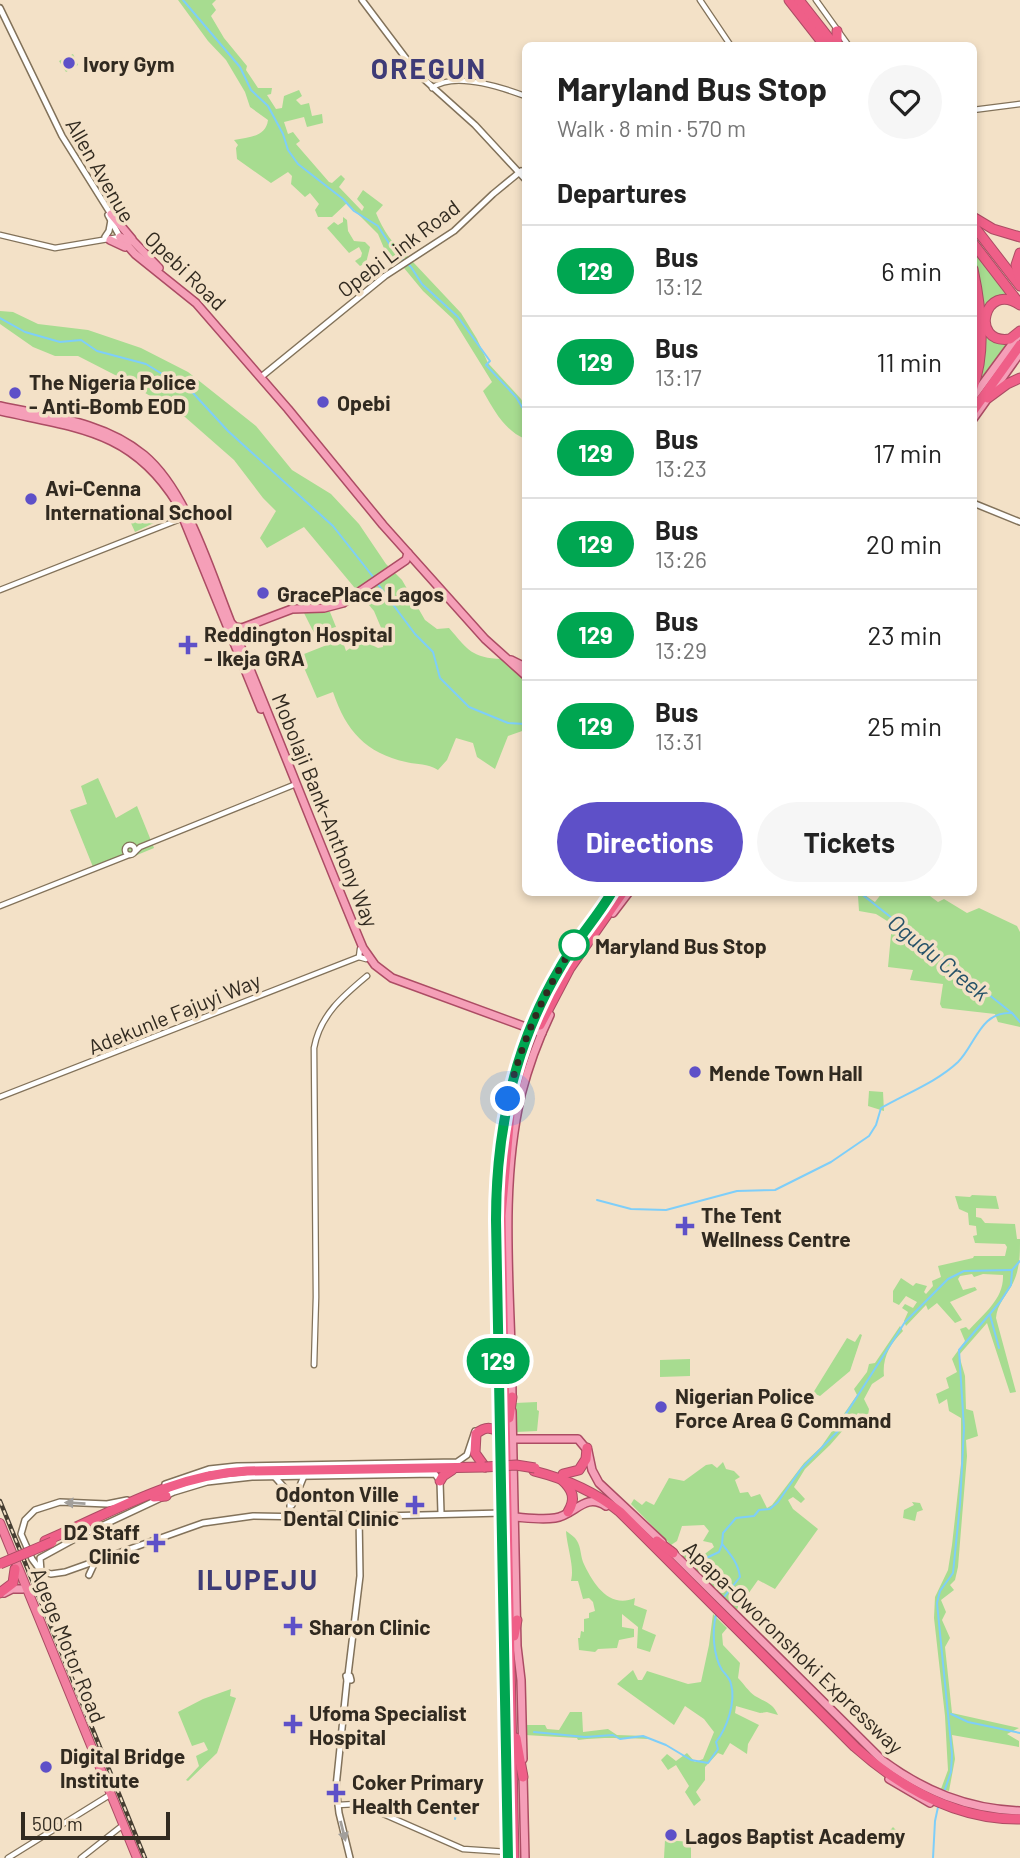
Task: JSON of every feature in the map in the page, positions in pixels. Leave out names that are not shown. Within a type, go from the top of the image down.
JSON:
[{"type":"highway","points":[[794,1],[822,42]]},
{"type":"highway","points":[[794,1],[832,42]]},
{"type":"highway","points":[[836,42],[837,31]]},
{"type":"highway","points":[[977,223],[1020,237]]},
{"type":"highway","points":[[977,226],[1020,282]]},
{"type":"highway","points":[[977,246],[1020,298]]},
{"type":"highway","points":[[977,246],[1020,305]]},
{"type":"highway","points":[[1020,253],[1016,265],[1020,282]]},
{"type":"highway","points":[[977,291],[980,334],[977,372]]},
{"type":"highway","points":[[1020,305],[1010,300],[999,300],[987,310],[985,318],[988,332],[996,338],[1010,339],[1020,332]]},
{"type":"highway","points":[[977,400],[1020,343]]},
{"type":"highway","points":[[977,405],[1020,343]]},
{"type":"highway","points":[[988,398],[1020,378]]},
{"type":"highway","points":[[509,1476],[500,1216],[513,1094],[535,1033],[562,981],[617,896]]},
{"type":"highway","points":[[615,911],[618,896]]},
{"type":"highway","points":[[584,931],[588,940]]},
{"type":"highway","points":[[502,1290],[510,1137],[520,1085],[535,1033]]},
{"type":"highway","points":[[501,1269],[509,1281]]},
{"type":"highway","points":[[501,1269],[509,1423],[514,1636],[515,1734],[510,1854]]},
{"type":"highway","points":[[498,1382],[503,1359]]},
{"type":"highway","points":[[509,1423],[512,1397]]},
{"type":"highway","points":[[487,1468],[475,1453],[477,1434],[490,1428],[498,1433],[500,1441]]},
{"type":"highway","points":[[568,1512],[573,1504],[572,1491],[560,1475],[579,1470],[586,1459],[587,1448]]},
{"type":"highway","points":[[500,1458],[513,1488]]},
{"type":"highway","name":"Apapa-Oworonshoki Expressway","points":[[0,1561],[186,1480],[228,1472],[433,1465],[534,1469],[560,1475],[589,1486],[610,1498],[655,1544]]},
{"type":"highway","name":"Apapa-Oworonshoki Expressway","points":[[158,1493],[229,1475],[398,1473],[487,1468]]},
{"type":"highway","points":[[440,1481],[452,1470]]},
{"type":"highway","name":"Apapa-Oworonshoki Expressway","points":[[560,1475],[608,1502],[655,1544]]},
{"type":"highway","name":"Agege Motor Road","points":[[0,1523],[122,1826]]},
{"type":"highway","name":"Agege Motor Road","points":[[0,1533],[135,1858]]},
{"type":"highway","points":[[504,1555],[510,1537]]},
{"type":"highway","points":[[510,1537],[515,1560]]},
{"type":"highway","points":[[510,1537],[507,1673],[512,1765],[510,1854]]},
{"type":"highway","points":[[655,1544],[869,1753],[908,1783],[942,1801],[975,1810],[1020,1817]]},
{"type":"highway","points":[[0,1594],[13,1583],[15,1569]]},
{"type":"highway","points":[[514,1636],[517,1620]]},
{"type":"highway","points":[[515,1734],[523,1777]]},
{"type":"highway","points":[[506,1740],[512,1765]]},
{"type":"main road","points":[[364,0],[403,57],[522,174]]},
{"type":"main road","name":"Allen Avenue","points":[[0,10],[55,122],[85,176],[121,230],[120,237]]},
{"type":"main road","name":"Opebi Link Road","points":[[264,375],[391,272],[454,231],[509,181],[522,174]]},
{"type":"main road","points":[[111,217],[107,239],[132,251],[136,248],[147,257]]},
{"type":"main road","points":[[111,217],[134,242]]},
{"type":"main road","name":"Opebi Road","points":[[120,237],[134,242],[194,299],[264,375],[414,560]]},
{"type":"main road","name":"Opebi Road","points":[[120,237],[132,251],[195,303],[264,375]]},
{"type":"main road","points":[[977,391],[1020,332]]},
{"type":"main road","points":[[977,413],[1020,354]]},
{"type":"main road","name":"Mobolaji Bank-Anthony Way","points":[[0,409],[113,434],[143,454],[164,476],[181,501],[232,624],[251,678]]},
{"type":"main road","name":"Mobolaji Bank-Anthony Way","points":[[62,422],[104,436],[141,458],[166,485],[183,518],[366,953],[375,965],[392,978],[423,992]]},
{"type":"main road","points":[[977,504],[1020,521]]},
{"type":"main road","name":"Opebi Road","points":[[384,524],[508,659]]},
{"type":"main road","points":[[239,642],[243,631],[286,614],[329,610],[349,601],[404,563],[408,553]]},
{"type":"main road","points":[[404,563],[414,560],[485,639],[522,671]]},
{"type":"main road","points":[[232,624],[235,628],[242,628],[292,609],[328,607],[349,601]]},
{"type":"main road","points":[[525,1858],[509,1281],[509,1219],[514,1137],[535,1033],[559,970],[584,931],[616,896]]},
{"type":"main road","points":[[588,940],[615,911]]},
{"type":"main road","name":"Mobolaji Bank-Anthony Way","points":[[350,920],[361,955],[391,982],[518,1027]]},
{"type":"main road","points":[[518,1027],[535,1033]]},
{"type":"main road","points":[[518,1027],[535,1033]]},
{"type":"main road","points":[[501,1269],[498,1382],[510,1854]]},
{"type":"main road","name":"Apapa-Oworonshoki Expressway","points":[[433,1465],[463,1459],[467,1455],[474,1432],[493,1423],[500,1416]]},
{"type":"main road","points":[[513,1439],[575,1438],[587,1448]]},
{"type":"main road","name":"Apapa-Oworonshoki Expressway","points":[[587,1448],[592,1470],[599,1483],[655,1544]]},
{"type":"main road","name":"Apapa-Oworonshoki Expressway","points":[[41,1571],[30,1555],[22,1532],[25,1520],[35,1510],[60,1502],[117,1503],[217,1479],[398,1473],[435,1474],[440,1481]]},
{"type":"main road","points":[[274,1476],[290,1494],[291,1503],[286,1514]]},
{"type":"main road","points":[[286,1514],[304,1476]]},
{"type":"main road","points":[[440,1481],[442,1513]]},
{"type":"main road","name":"Apapa-Oworonshoki Expressway","points":[[40,1559],[158,1493]]},
{"type":"main road","points":[[515,1517],[556,1518],[587,1501],[596,1501],[655,1544]]},
{"type":"main road","points":[[427,1515],[503,1512]]},
{"type":"main road","points":[[30,1555],[34,1559],[40,1559],[41,1571],[58,1574],[204,1522],[286,1514],[359,1516],[503,1512]]},
{"type":"main road","points":[[350,1857],[336,1787],[360,1569],[359,1516]]},
{"type":"main road","points":[[77,1568],[88,1574],[96,1562]]},
{"type":"main road","points":[[0,1594],[12,1589],[23,1589]]},
{"type":"street","points":[[699,0],[727,42]]},
{"type":"street","points":[[816,0],[846,42]]},
{"type":"street","points":[[434,88],[453,82],[480,82],[522,95]]},
{"type":"street","points":[[977,109],[1020,104]]},
{"type":"street","points":[[0,234],[53,248],[120,237]]},
{"type":"street","points":[[0,590],[183,518]]},
{"type":"street","points":[[0,906],[294,785]]},
{"type":"street","points":[[121,857],[128,846],[134,849]]},
{"type":"street","points":[[125,849],[129,855]]},
{"type":"street","name":"Adekunle Fajuyi Way","points":[[0,1097],[361,955]]},
{"type":"street","points":[[314,1365],[314,1048],[328,1013],[367,976]]},
{"type":"street","points":[[8,1858],[108,1796]]},
{"type":"street","points":[[338,1805],[365,1806],[463,1849],[510,1854]]},
{"type":"street","points":[[80,1858],[122,1826]]},
{"type":"green space","points":[[178,0],[216,0],[212,4],[216,10],[211,16],[224,38],[247,66],[246,70],[258,88],[272,88],[271,94],[267,95],[276,109],[282,108],[284,96],[299,90],[302,96],[296,100],[301,105],[309,103],[312,116],[322,114],[323,123],[307,127],[304,117],[284,122],[288,134],[293,132],[300,141],[296,144],[329,182],[332,183],[341,175],[345,179],[339,187],[362,211],[364,207],[357,199],[363,190],[383,205],[376,213],[379,219],[394,243],[409,257],[398,265],[386,253],[378,234],[347,203],[332,217],[318,217],[315,210],[319,204],[310,193],[305,197],[291,184],[292,176],[288,172],[271,183],[237,159],[238,145],[234,140],[260,133],[267,126],[268,120],[250,107],[245,92],[226,60],[208,41]]},
{"type":"green space","name":"Ivory Gym","points":[[73,54],[78,65],[66,72],[59,61]]},
{"type":"green space","points":[[343,217],[347,220],[348,231],[354,241],[365,242],[370,247],[366,263],[360,266],[355,261],[361,257],[359,247],[349,253],[327,228],[334,222],[338,225],[343,222]]},
{"type":"green space","points":[[977,250],[1015,299],[990,304],[987,333],[1013,340],[977,388]]},
{"type":"green space","points":[[413,262],[461,313],[488,363],[521,399],[522,437],[505,425],[491,405],[483,391],[492,382],[453,319],[423,291],[404,268]]},
{"type":"green space","points":[[0,311],[13,312],[38,324],[88,330],[141,348],[188,372],[256,426],[292,470],[331,494],[359,524],[386,564],[402,580],[425,620],[437,629],[449,628],[477,655],[502,659],[522,675],[522,731],[508,736],[495,769],[477,757],[473,743],[456,738],[447,760],[438,770],[392,758],[359,738],[344,718],[333,692],[317,698],[299,656],[342,639],[346,651],[362,640],[378,648],[383,647],[382,630],[374,611],[304,527],[267,548],[260,538],[276,511],[234,460],[185,417],[78,356],[55,356],[33,347],[0,324]]},
{"type":"green space","points":[[130,510],[135,519],[155,510],[160,520],[135,532],[126,512]]},
{"type":"green space","points":[[330,612],[336,627],[315,635],[304,613]]},
{"type":"green space","points":[[98,778],[116,818],[137,806],[154,848],[137,855],[125,854],[93,867],[70,810],[87,804],[81,786]]},
{"type":"green space","points":[[858,896],[866,896],[875,902],[880,896],[930,896],[938,902],[944,899],[967,913],[979,908],[1017,926],[1020,932],[1020,1027],[998,1022],[995,1014],[942,1008],[940,1004],[943,984],[910,980],[913,970],[888,967],[892,924],[876,914],[859,911]]},
{"type":"green space","points":[[869,1091],[883,1092],[884,1111],[868,1106]]},
{"type":"green space","points":[[955,1196],[996,1196],[999,1209],[976,1208],[976,1217],[985,1223],[1015,1224],[1017,1239],[1020,1239],[1017,1272],[1000,1304],[996,1318],[1016,1392],[1010,1393],[987,1323],[959,1355],[965,1376],[966,1409],[973,1411],[978,1436],[966,1440],[958,1567],[955,1580],[950,1585],[954,1590],[941,1600],[946,1612],[942,1620],[950,1638],[945,1647],[952,1713],[1019,1728],[1007,1734],[1019,1741],[1019,1747],[952,1735],[955,1759],[949,1791],[941,1789],[948,1770],[934,1618],[935,1597],[948,1570],[952,1545],[961,1464],[961,1418],[949,1411],[947,1399],[939,1404],[936,1394],[949,1388],[946,1378],[957,1372],[952,1359],[965,1341],[960,1329],[966,1327],[969,1330],[992,1305],[1000,1291],[1003,1275],[960,1276],[958,1279],[963,1290],[975,1287],[977,1290],[950,1302],[962,1320],[955,1323],[937,1303],[928,1310],[926,1305],[906,1326],[904,1321],[908,1312],[902,1308],[905,1304],[913,1308],[917,1302],[906,1296],[899,1305],[893,1302],[893,1291],[901,1278],[913,1286],[916,1283],[927,1286],[924,1292],[926,1294],[933,1286],[932,1281],[941,1277],[938,1266],[974,1256],[1005,1256],[1005,1244],[975,1243],[973,1236],[977,1235],[976,1226],[969,1225],[968,1213],[959,1209]]},
{"type":"green space","points":[[900,1326],[903,1331],[888,1352],[884,1363],[884,1376],[872,1384],[864,1399],[869,1409],[868,1416],[858,1413],[805,1469],[794,1487],[805,1499],[801,1503],[793,1497],[788,1500],[793,1509],[818,1529],[775,1589],[758,1580],[736,1611],[681,1556],[687,1555],[694,1562],[714,1547],[712,1543],[703,1541],[709,1531],[704,1525],[682,1526],[677,1541],[671,1545],[631,1504],[634,1499],[642,1505],[646,1501],[654,1505],[669,1478],[684,1481],[706,1465],[712,1464],[717,1468],[723,1462],[726,1469],[734,1471],[740,1477],[735,1480],[740,1493],[748,1492],[751,1497],[760,1494],[767,1508],[772,1505],[804,1463],[821,1447],[857,1395],[854,1389],[867,1372],[869,1364],[875,1363]]},
{"type":"green space","points":[[860,1334],[862,1335],[850,1371],[820,1396],[813,1393],[847,1338],[855,1342]]},
{"type":"green space","points":[[690,1359],[690,1376],[660,1377],[660,1360]]},
{"type":"green space","points":[[537,1402],[537,1431],[516,1432],[515,1403]]},
{"type":"green space","points":[[912,1502],[920,1503],[923,1510],[917,1512],[915,1521],[903,1518],[904,1510],[914,1505]]},
{"type":"green space","points":[[566,1531],[577,1541],[587,1570],[603,1592],[617,1600],[635,1598],[634,1605],[647,1610],[642,1629],[656,1635],[650,1652],[637,1648],[638,1627],[622,1614],[622,1627],[634,1629],[634,1637],[619,1640],[617,1648],[598,1649],[595,1652],[579,1650],[578,1638],[581,1631],[584,1632],[584,1619],[589,1618],[589,1613],[595,1611],[589,1598],[583,1599],[578,1581],[571,1581]]},
{"type":"green space","points":[[713,1614],[727,1628],[722,1634],[723,1645],[740,1663],[738,1678],[753,1694],[771,1705],[778,1715],[736,1706],[735,1713],[759,1725],[748,1744],[747,1754],[730,1743],[723,1755],[718,1753],[705,1767],[705,1780],[696,1792],[701,1800],[694,1806],[685,1792],[689,1786],[676,1765],[668,1770],[661,1760],[667,1754],[676,1761],[687,1753],[695,1762],[703,1759],[714,1732],[704,1719],[685,1706],[674,1725],[617,1684],[633,1670],[638,1680],[642,1680],[647,1671],[688,1684],[701,1682]]},
{"type":"green space","points":[[231,1689],[230,1696],[236,1698],[217,1753],[188,1781],[186,1780],[199,1766],[196,1756],[208,1750],[204,1742],[192,1746],[178,1712]]},
{"type":"green space","points":[[570,1712],[582,1712],[583,1732],[608,1729],[617,1735],[645,1736],[649,1739],[578,1740],[525,1735],[525,1725],[545,1725],[547,1729],[559,1730]]},
{"type":"green space","points":[[893,1827],[900,1834],[894,1846],[878,1837],[880,1831],[886,1835]]},
{"type":"green space","points":[[665,1840],[691,1842],[691,1858],[664,1858]]},
{"type":"waterway","points":[[183,0],[240,67],[251,90],[268,106],[288,150],[298,164],[343,199],[354,211],[378,226],[392,248],[411,267],[422,284],[458,317],[490,361],[486,365],[522,407]]},
{"type":"waterway","points":[[0,318],[25,332],[60,342],[81,340],[97,351],[146,364],[193,393],[228,431],[333,526],[374,578]]},
{"type":"waterway","points":[[377,583],[415,634],[433,652],[440,678],[469,707],[508,723],[522,724]]},
{"type":"waterway","name":"Ogudu Creek","points":[[864,896],[1020,1022]]},
{"type":"waterway","points":[[597,1200],[631,1209],[666,1210],[737,1191],[775,1190],[831,1162],[869,1136],[876,1125],[881,1108],[950,1069],[964,1055],[986,1023],[993,1017],[1012,1013]]},
{"type":"waterway","points":[[944,1792],[951,1772],[952,1754],[937,1603],[940,1591],[953,1573],[960,1504],[964,1428],[959,1350],[1000,1302],[1011,1285],[1012,1270],[1020,1261]]},
{"type":"waterway","points":[[694,1568],[702,1560],[719,1552],[723,1533],[736,1518],[754,1516],[759,1510],[770,1509],[778,1502],[801,1469],[838,1431],[844,1417],[905,1322],[948,1279],[964,1271],[1012,1270]]},
{"type":"waterway","points":[[990,1315],[999,1348]]},
{"type":"waterway","points":[[722,1544],[736,1563],[740,1577],[724,1597]]},
{"type":"waterway","points":[[534,1732],[585,1737],[613,1735],[620,1739],[643,1736],[666,1745],[691,1760],[708,1763],[718,1749],[716,1742],[727,1722],[732,1699],[729,1678],[722,1670],[715,1650],[716,1615]]},
{"type":"waterway","points":[[951,1714],[968,1722],[1020,1733]]},
{"type":"waterway","points":[[455,1819],[458,1804]]},
{"type":"waterway","points":[[933,1858],[938,1807]]},
{"type":"railway","points":[[0,1501],[145,1858]]},
{"type":"bus line","name":"129","points":[[508,1858],[504,1564],[498,1382],[498,1173],[505,1110],[511,1082],[527,1036],[541,1002],[559,970],[609,896]]},
{"type":"place","name":"Ivory Gym","points":[[69,63]]},
{"type":"place","name":"The Nigeria Police - Anti-Bomb EOD","points":[[15,393]]},
{"type":"place","name":"Opebi","points":[[323,402]]},
{"type":"place","name":"Avi-Cenna International School","points":[[31,499]]},
{"type":"place","name":"GracePlace Lagos","points":[[263,593]]},
{"type":"place","name":"Reddington Hospital - Ikeja GRA","points":[[188,645]]},
{"type":"place","name":"Maryland Bus Stop","points":[[574,945]]},
{"type":"place","name":"Mende Town Hall","points":[[695,1072]]},
{"type":"place","name":"The Tent Wellness Centre","points":[[685,1226]]},
{"type":"place","name":"Nigerian Police Force Area G Command","points":[[661,1407]]},
{"type":"place","name":"Odonton Ville Dental Clinic","points":[[415,1505]]},
{"type":"place","name":"D2 Staff Clinic","points":[[156,1543]]},
{"type":"place","name":"Sharon Clinic","points":[[293,1626]]},
{"type":"place","name":"Ufoma Specialist Hospital","points":[[293,1724]]},
{"type":"place","name":"Digital Bridge Institute","points":[[46,1767]]},
{"type":"place","name":"Coker Primary Health Center","points":[[336,1793]]},
{"type":"place","name":"Lagos Baptist Academy","points":[[671,1835]]},
{"type":"district","name":"OREGUN","points":[[429,68]]},
{"type":"district","name":"ILUPEJU","points":[[258,1579]]},
{"type":"route","points":[[508,1099],[516,1067],[541,1002],[574,945]]}]
